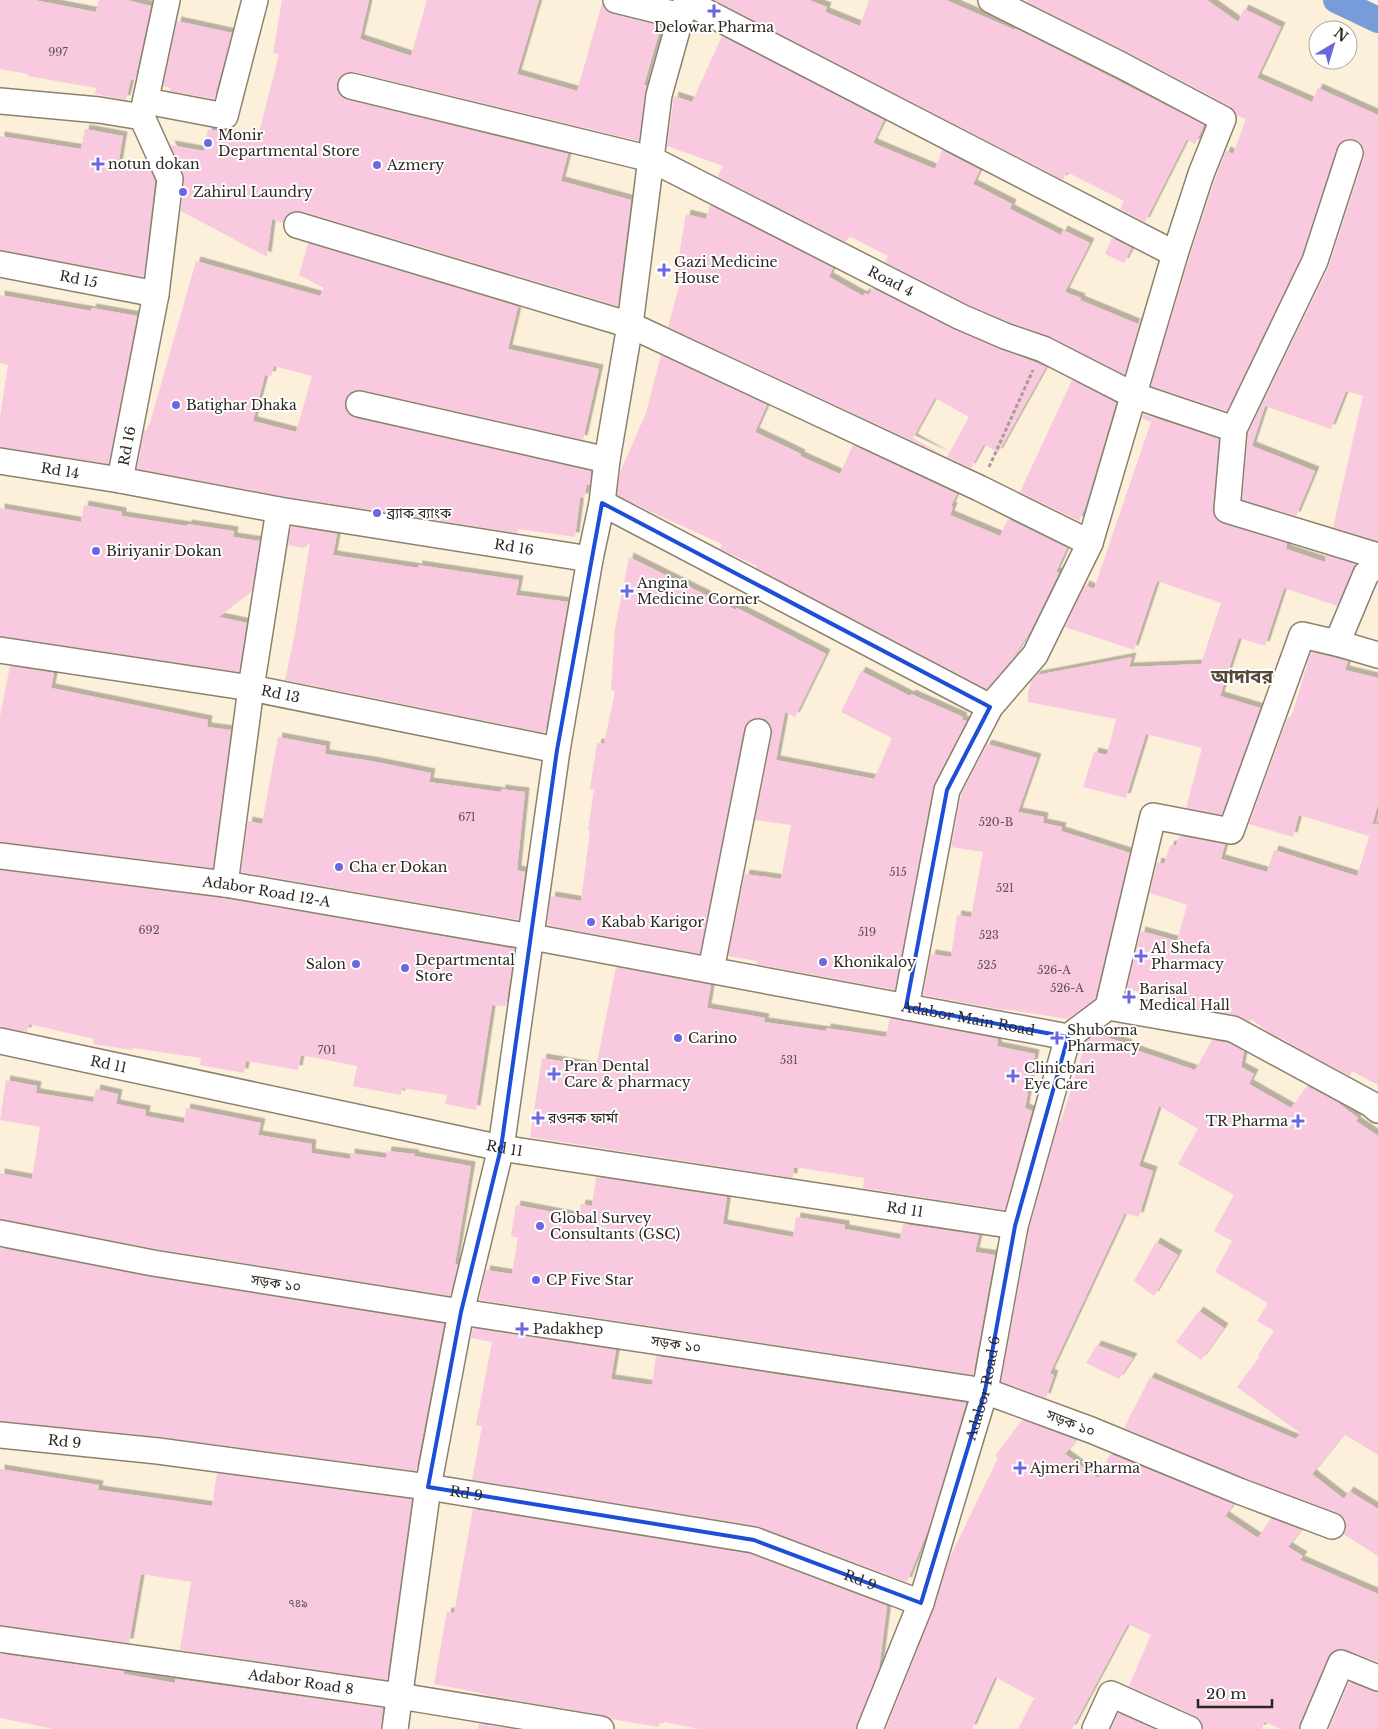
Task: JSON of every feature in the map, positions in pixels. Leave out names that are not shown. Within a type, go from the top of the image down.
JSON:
[{"type":"street","points":[[144,109],[167,0]]},
{"type":"street","points":[[0,101],[98,110],[144,109],[225,116],[255,0]]},
{"type":"street","points":[[616,0],[685,6],[1175,254]]},
{"type":"street","points":[[906,1007],[947,790],[990,707],[1035,655],[1090,544],[1200,174],[1223,119],[1005,3]]},
{"type":"street","points":[[395,1729],[428,1487],[461,1312],[501,1148],[557,750],[590,559],[602,503],[607,460],[630,325],[659,95],[685,6]]},
{"type":"street","name":"Road 4","points":[[351,86],[651,159],[960,317],[1005,336],[1043,349],[1133,395],[1234,429]]},
{"type":"street","name":"Rd 16","points":[[144,109],[170,179],[156,294],[120,480],[279,510],[590,559]]},
{"type":"street","points":[[1337,643],[1375,568],[1227,510],[1234,429],[1315,261],[1350,153]]},
{"type":"street","points":[[297,225],[630,325],[979,488],[1090,544]]},
{"type":"street","name":"Rd 15","points":[[0,264],[156,294]]},
{"type":"street","points":[[359,404],[607,460]]},
{"type":"street","name":"Rd 14","points":[[0,461],[120,480]]},
{"type":"street","points":[[602,503],[990,707]]},
{"type":"street","points":[[225,884],[251,688],[279,510]]},
{"type":"street","points":[[1068,1037],[1108,1006],[1153,816],[1231,831],[1302,635],[1378,655]]},
{"type":"street","name":"Rd 13","points":[[0,650],[251,688],[557,750]]},
{"type":"street","points":[[711,970],[758,732]]},
{"type":"street","name":"Adabor Road 12-A","points":[[0,856],[225,884],[532,937]]},
{"type":"street","name":"Adabor Main Road","points":[[532,937],[1068,1037]]},
{"type":"street","points":[[1108,1006],[1233,1029],[1371,1104],[1378,1110]]},
{"type":"street","name":"Adabor Road 6","points":[[870,1729],[921,1603],[985,1391],[1015,1226],[1068,1037]]},
{"type":"street","name":"Rd 11","points":[[0,1041],[501,1148],[1015,1226]]},
{"type":"street","name":"সড়ক ১০","points":[[0,1233],[153,1263],[461,1312],[985,1391],[1332,1526]]},
{"type":"street","name":"Rd 9","points":[[0,1435],[158,1451],[428,1487],[754,1540],[921,1603]]},
{"type":"street","name":"Adabor Road 8","points":[[0,1639],[400,1696],[601,1729]]},
{"type":"street","points":[[1313,1729],[1341,1663],[1378,1678]]},
{"type":"street","points":[[1095,1729],[1111,1694],[1189,1729]]},
{"type":"path","points":[[979,488],[1043,349]]},
{"type":"highlighted area","points":[[602,503],[990,707],[947,790],[906,1007],[1068,1037],[1015,1226],[985,1391],[921,1603],[754,1540],[428,1487],[461,1312],[501,1148],[557,750]]},
{"type":"building","points":[[0,0],[34,0],[96,12],[99,0],[127,0],[151,6],[135,80],[131,79],[126,100],[95,94],[96,88],[0,69]]},
{"type":"building","points":[[282,0],[369,0],[360,39],[411,56],[427,0],[539,0],[517,74],[577,91],[602,4],[606,10],[613,14],[661,26],[644,85],[647,86],[639,141],[354,72],[347,72],[341,76],[337,83],[337,90],[341,96],[348,100],[568,154],[561,181],[631,200],[618,306],[301,211],[294,211],[288,214],[283,223],[272,219],[267,257],[181,211],[183,174],[170,145],[204,151],[208,129],[257,141],[279,54],[273,53]]},
{"type":"building","points":[[714,0],[809,0],[827,7],[825,12],[860,26],[869,0],[946,0],[1015,30],[1015,28],[1204,125],[1195,144],[1187,139],[1145,222],[1120,209],[1124,201],[1067,172],[1063,180]]},
{"type":"building","points":[[1028,0],[1207,0],[1238,22],[1244,9],[1281,27],[1257,78],[1312,102],[1318,88],[1378,115],[1378,541],[1333,527],[1363,396],[1346,391],[1331,429],[1265,406],[1252,446],[1315,471],[1296,516],[1242,500],[1248,433],[1329,266],[1364,157],[1364,150],[1361,144],[1355,140],[1347,139],[1341,142],[1337,148],[1302,256],[1227,411],[1151,386],[1189,258],[1215,179],[1226,151],[1233,154],[1246,119],[1236,115],[1230,106],[1027,2]]},
{"type":"building","points":[[177,21],[232,33],[214,99],[170,91],[170,88],[163,86]]},
{"type":"building","points":[[722,36],[884,120],[873,143],[935,169],[942,150],[980,170],[973,184],[1012,204],[1010,209],[1061,235],[1063,230],[1090,243],[1065,292],[1138,324],[1143,313],[1125,375],[1049,336],[1010,323],[967,304],[885,262],[888,256],[849,236],[846,242],[717,177],[723,166],[667,146],[674,96],[692,102]]},
{"type":"building","points":[[85,129],[123,136],[118,166],[151,171],[155,181],[144,277],[0,250],[0,136],[81,149]]},
{"type":"building","points":[[710,205],[833,268],[829,277],[863,296],[865,293],[869,295],[872,288],[955,330],[1046,367],[998,453],[984,444],[971,468],[947,457],[969,417],[935,398],[913,438],[945,456],[668,327],[680,283],[675,280],[686,214],[706,219]]},
{"type":"building","points":[[1112,238],[1132,248],[1124,263],[1105,254]]},
{"type":"building","points":[[308,243],[526,309],[518,307],[508,349],[599,369],[583,440],[362,390],[355,390],[349,394],[345,401],[345,409],[356,418],[591,471],[590,485],[587,484],[584,498],[580,498],[575,537],[518,529],[517,533],[281,496],[137,469],[144,430],[148,430],[196,261],[320,296],[324,288],[299,275]],"holes":[[[274,366],[312,376],[296,432],[253,421],[265,375],[271,376]]]},
{"type":"building","points":[[0,295],[91,311],[92,308],[137,316],[109,464],[0,447],[0,416],[8,365],[0,363]]},
{"type":"building","points":[[661,355],[767,405],[755,432],[801,454],[800,456],[840,474],[853,445],[957,494],[951,506],[953,507],[950,515],[1000,536],[1008,519],[1067,548],[1056,572],[1059,573],[1031,630],[1013,658],[987,689],[756,568],[757,566],[720,549],[722,544],[617,495],[620,472],[646,413]]},
{"type":"building","points":[[1072,380],[1116,403],[1086,505],[1079,521],[1020,492]]},
{"type":"building","points":[[1143,414],[1219,439],[1213,509],[1214,516],[1218,521],[1287,543],[1286,549],[1325,562],[1326,555],[1356,564],[1337,606],[1284,588],[1265,646],[1239,638],[1220,696],[1260,708],[1222,815],[1186,808],[1202,748],[1146,734],[1126,798],[1083,787],[1094,752],[1107,755],[1116,719],[1028,702],[1028,693],[1032,680],[1037,675],[1132,657],[1129,667],[1201,664],[1221,603],[1157,581],[1134,650],[1065,627],[1085,585],[1094,589],[1151,422],[1142,418]]},
{"type":"building","points":[[84,505],[122,512],[122,516],[234,531],[233,537],[260,541],[252,591],[219,617],[247,623],[239,672],[0,636],[0,508],[81,522]]},
{"type":"building","points":[[291,526],[337,534],[333,555],[418,568],[418,565],[519,580],[516,595],[568,602],[545,733],[285,680],[310,543],[304,548],[288,545]]},
{"type":"building","points":[[629,557],[736,610],[737,608],[826,654],[795,717],[785,712],[776,760],[874,779],[892,738],[841,712],[861,671],[910,696],[911,694],[963,717],[962,720],[967,721],[933,787],[895,990],[756,964],[757,961],[728,956],[745,874],[781,879],[791,825],[755,820],[772,734],[772,728],[768,722],[760,718],[754,718],[748,722],[744,729],[700,954],[547,925],[551,896],[581,901],[594,789],[590,789],[597,743],[604,744],[615,691],[611,690],[615,629]]},
{"type":"building","points":[[1311,652],[1348,661],[1345,670],[1378,678],[1378,804],[1369,836],[1299,815],[1293,837],[1249,824],[1288,717],[1291,718]]},
{"type":"building","points":[[10,666],[54,673],[51,688],[208,720],[207,727],[231,730],[213,868],[0,842],[0,716]]},
{"type":"building","points":[[278,737],[326,746],[325,754],[431,773],[429,782],[501,792],[501,789],[525,792],[517,870],[525,872],[519,920],[241,872],[248,821],[262,824]]},
{"type":"building","points":[[987,744],[1037,758],[1018,812],[1044,817],[1043,823],[1062,827],[1061,831],[1130,853],[1095,999],[1068,1019],[1004,1010],[923,995],[931,954],[951,957],[957,915],[971,917],[983,852],[951,847],[961,795]]},
{"type":"building","points":[[1373,824],[1378,825],[1378,1085],[1352,1071],[1350,1076],[1282,1038],[1271,1034],[1251,1019],[1250,1022],[1235,1015],[1192,1007],[1193,1004],[1127,989],[1141,931],[1177,941],[1187,905],[1150,893],[1157,862],[1164,864],[1170,845],[1176,846],[1179,836],[1225,844],[1221,859],[1267,872],[1274,850],[1357,876]]},
{"type":"building","points":[[0,870],[223,898],[515,949],[506,1006],[492,1005],[476,1110],[445,1104],[447,1095],[402,1088],[401,1095],[353,1086],[357,1066],[301,1055],[298,1070],[246,1061],[244,1073],[200,1065],[201,1058],[93,1044],[94,1039],[29,1024],[27,1032],[0,1027]]},
{"type":"building","points":[[616,967],[711,985],[707,1008],[765,1018],[764,1022],[826,1031],[826,1028],[886,1037],[890,1018],[998,1039],[997,1046],[1035,1054],[1025,1108],[1032,1111],[1005,1210],[863,1188],[864,1178],[794,1167],[793,1178],[530,1137],[542,1058],[596,1067]]},
{"type":"building","points":[[1096,1034],[1128,1044],[1127,1047],[1195,1070],[1212,1040],[1228,1043],[1244,1051],[1241,1067],[1254,1074],[1249,1084],[1291,1108],[1307,1086],[1337,1102],[1358,1118],[1356,1121],[1378,1136],[1378,1455],[1344,1434],[1312,1474],[1344,1499],[1349,1491],[1378,1509],[1378,1556],[1343,1534],[1346,1531],[1346,1523],[1343,1517],[1337,1513],[1244,1478],[1124,1428],[1150,1377],[1296,1439],[1300,1433],[1237,1387],[1260,1356],[1258,1355],[1274,1331],[1257,1321],[1268,1303],[1215,1272],[1232,1241],[1214,1231],[1234,1195],[1178,1164],[1198,1129],[1159,1106],[1139,1166],[1153,1171],[1139,1217],[1125,1213],[1050,1373],[1054,1375],[1046,1398],[1001,1382],[1029,1229],[1059,1121],[1061,1121],[1086,1041]]},
{"type":"building","points":[[6,1080],[37,1086],[36,1093],[93,1102],[96,1089],[118,1094],[116,1104],[146,1110],[145,1116],[184,1123],[186,1108],[261,1123],[258,1135],[312,1144],[311,1153],[350,1159],[350,1153],[386,1158],[387,1151],[415,1154],[414,1156],[471,1166],[455,1264],[458,1265],[450,1296],[156,1249],[0,1219],[0,1173],[32,1179],[40,1127],[0,1120]]},
{"type":"building","points":[[596,1177],[727,1197],[723,1224],[793,1237],[796,1217],[845,1225],[845,1229],[900,1239],[903,1224],[979,1235],[975,1252],[995,1255],[973,1375],[479,1300],[486,1270],[512,1274],[518,1238],[511,1236],[516,1205],[579,1217],[581,1204],[592,1206]]},
{"type":"building","points":[[1156,1242],[1178,1255],[1154,1296],[1134,1281]]},
{"type":"building","points":[[0,1248],[151,1277],[444,1324],[416,1471],[160,1437],[0,1421]]},
{"type":"building","points":[[1199,1311],[1224,1328],[1201,1360],[1176,1342]]},
{"type":"building","points":[[473,1328],[616,1350],[611,1379],[652,1385],[656,1356],[966,1403],[930,1525],[907,1582],[756,1526],[472,1480],[482,1426],[476,1425],[492,1342],[471,1338]]},
{"type":"building","points":[[1097,1345],[1133,1358],[1119,1379],[1086,1363]]},
{"type":"building","points":[[1022,1420],[1076,1440],[1065,1454],[1098,1478],[1110,1454],[1234,1504],[1225,1516],[1258,1538],[1271,1518],[1301,1530],[1288,1547],[1303,1556],[1300,1560],[1378,1594],[1378,1662],[1346,1650],[1339,1649],[1332,1652],[1328,1657],[1299,1729],[1281,1729],[1264,1722],[1262,1729],[1203,1729],[1201,1721],[1195,1716],[1129,1686],[1151,1635],[1128,1624],[1072,1729],[1018,1729],[1034,1698],[995,1677],[972,1729],[886,1729],[934,1608],[949,1559],[998,1458],[995,1456]]},
{"type":"building","points":[[0,1469],[99,1485],[98,1490],[212,1506],[217,1473],[412,1499],[387,1680],[180,1650],[191,1582],[141,1574],[129,1643],[0,1625]]},
{"type":"building","points":[[473,1509],[750,1554],[887,1606],[879,1669],[856,1729],[698,1729],[660,1721],[659,1727],[434,1684],[447,1612],[454,1613]]},
{"type":"building","points":[[0,1654],[124,1671],[124,1674],[175,1683],[175,1679],[383,1708],[381,1729],[54,1729],[0,1718]]},
{"type":"building","points":[[1349,1682],[1378,1692],[1378,1729],[1329,1729]]},
{"type":"building","points":[[1118,1713],[1154,1729],[1111,1729]]},
{"type":"building","points":[[479,1724],[512,1729],[478,1729]]},
{"type":"waterway","points":[[1336,0],[1378,20]]},
{"type":"place","name":"Delowar Pharma","points":[[714,11]]},
{"type":"place","name":"Monir Departmental Store","points":[[208,143]]},
{"type":"place","name":"notun dokan","points":[[98,164]]},
{"type":"place","name":"Azmery","points":[[377,165]]},
{"type":"place","name":"Zahirul Laundry","points":[[183,192]]},
{"type":"place","name":"Gazi Medicine House","points":[[664,270]]},
{"type":"place","name":"Batighar Dhaka","points":[[176,405]]},
{"type":"place","name":"ব্র্যাক ব্যাংক","points":[[377,513]]},
{"type":"place","name":"Biriyanir Dokan","points":[[96,551]]},
{"type":"place","name":"Angina Medicine Corner","points":[[627,591]]},
{"type":"place","name":"Cha er Dokan","points":[[339,867]]},
{"type":"place","name":"Kabab Karigor","points":[[591,922]]},
{"type":"place","name":"Al Shefa Pharmacy","points":[[1141,956]]},
{"type":"place","name":"Khonikaloy","points":[[823,962]]},
{"type":"place","name":"Salon","points":[[356,964]]},
{"type":"place","name":"Departmental Store","points":[[405,968]]},
{"type":"place","name":"Barisal Medical Hall","points":[[1129,997]]},
{"type":"place","name":"Carino","points":[[678,1038]]},
{"type":"place","name":"Shuborna Pharmacy","points":[[1057,1038]]},
{"type":"place","name":"Pran Dental Care & pharmacy","points":[[554,1074]]},
{"type":"place","name":"Clinicbari Eye Care","points":[[1013,1076]]},
{"type":"place","name":"রওনক ফার্মা","points":[[538,1118]]},
{"type":"place","name":"TR Pharma","points":[[1298,1121]]},
{"type":"place","name":"Global Survey Consultants (GSC)","points":[[540,1226]]},
{"type":"place","name":"CP Five Star","points":[[536,1280]]},
{"type":"place","name":"Padakhep","points":[[522,1329]]},
{"type":"place","name":"Ajmeri Pharma","points":[[1020,1468]]},
{"type":"district","name":"আদাবর","points":[[1242,676]]}]
